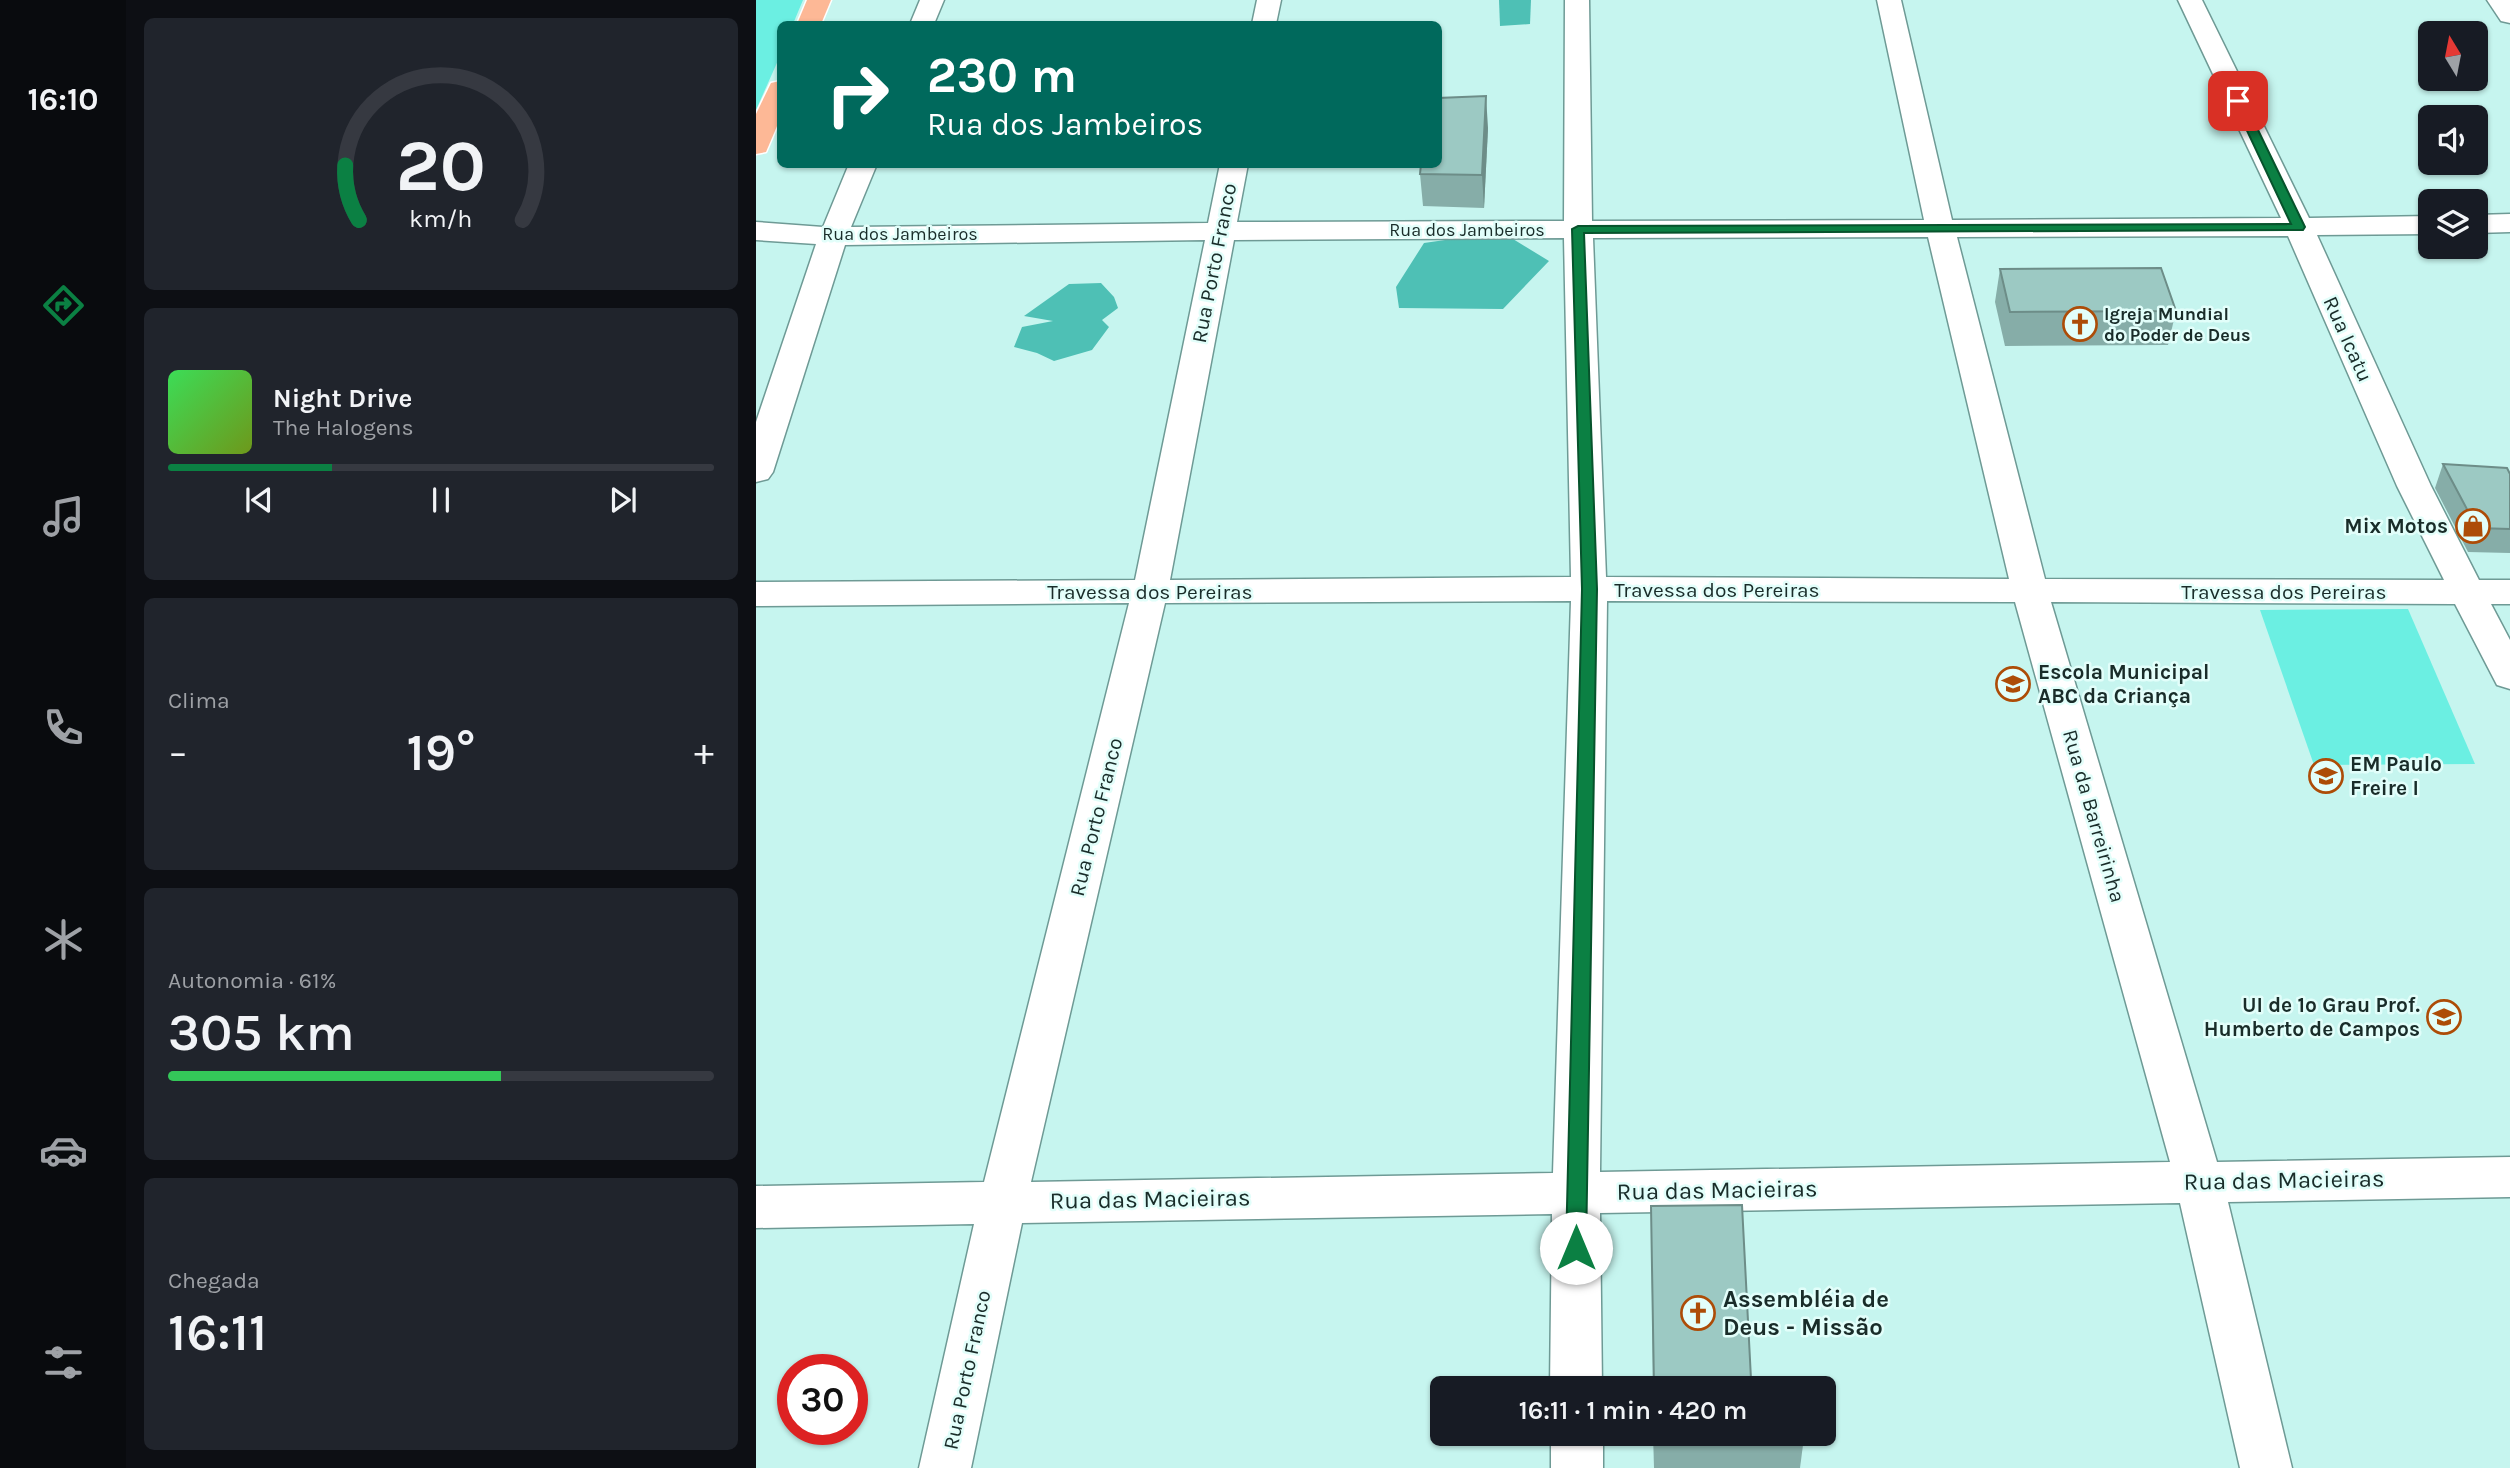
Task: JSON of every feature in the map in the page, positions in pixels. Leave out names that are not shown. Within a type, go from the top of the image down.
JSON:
[{"type":"highway","points":[[810,21],[819,0]]},
{"type":"highway","points":[[756,146],[777,96]]},
{"type":"street","points":[[923,21],[932,0]]},
{"type":"street","points":[[1265,21],[1269,0]]},
{"type":"street","points":[[1576,1376],[1576,1193],[1589,589],[1578,229],[1577,0]]},
{"type":"street","name":"Rua da Barreirinha","points":[[1889,0],[1940,228],[2030,591],[2199,1182],[2266,1468]]},
{"type":"street","name":"Rua Icatu","points":[[2190,0],[2299,227],[2414,486],[2510,676]]},
{"type":"street","points":[[2499,0],[2510,16]]},
{"type":"street","points":[[756,472],[833,236],[861,168]]},
{"type":"street","name":"Rua Porto Franco","points":[[945,1468],[1003,1201],[1150,592],[1233,168]]},
{"type":"street","points":[[2488,223],[2510,223]]},
{"type":"street","name":"Rua dos Jambeiros","points":[[756,231],[833,236],[1220,231],[2418,225]]},
{"type":"street","name":"Travessa dos Pereiras","points":[[756,594],[1589,589],[2510,593]]},
{"type":"street","name":"Rua das Macieiras","points":[[756,1207],[2510,1177]]},
{"type":"street","points":[[1577,1446],[1577,1468]]},
{"type":"shaded area","points":[[756,0],[803,0],[794,21],[777,21],[777,63],[756,110]]},
{"type":"shaded area","points":[[1499,0],[1531,0],[1530,24],[1500,26]]},
{"type":"shaded area","points":[[1466,237],[1463,240],[1513,239],[1549,261],[1503,309],[1399,308],[1396,287],[1424,243]]},
{"type":"shaded area","points":[[1101,283],[1114,297],[1118,308],[1102,320],[1109,327],[1092,350],[1054,361],[1014,347],[1022,327],[1053,321],[1024,316],[1069,284]]},
{"type":"shaded area","points":[[2408,609],[2475,764],[2314,765],[2260,610]]},
{"type":"building","points":[[1486,96],[1482,175],[1420,174],[1421,168],[1442,168],[1442,98]]},
{"type":"building","points":[[2161,268],[2176,311],[2010,312],[2000,269]]},
{"type":"building","points":[[2443,464],[2507,468],[2510,474],[2510,529],[2477,528]]},
{"type":"building","name":"Assembléia de Deus - Missão","points":[[1742,1205],[1751,1376],[1654,1376],[1651,1206]]},
{"type":"place","name":"Igreja Mundial do Poder de Deus","points":[[2080,324]]},
{"type":"place","name":"Mix Motos","points":[[2473,526]]},
{"type":"place","name":"Escola Municipal ABC da Criança","points":[[2013,684]]},
{"type":"place","name":"EM Paulo Freire I","points":[[2326,776]]},
{"type":"place","name":"UI de 1º Grau Prof. Humberto de Campos","points":[[2444,1017]]},
{"type":"place","name":"Assembléia de Deus - Missão","points":[[1698,1313]]},
{"type":"route","points":[[1576,1248],[1589,589],[1578,229],[2299,227],[2238,101]]}]
